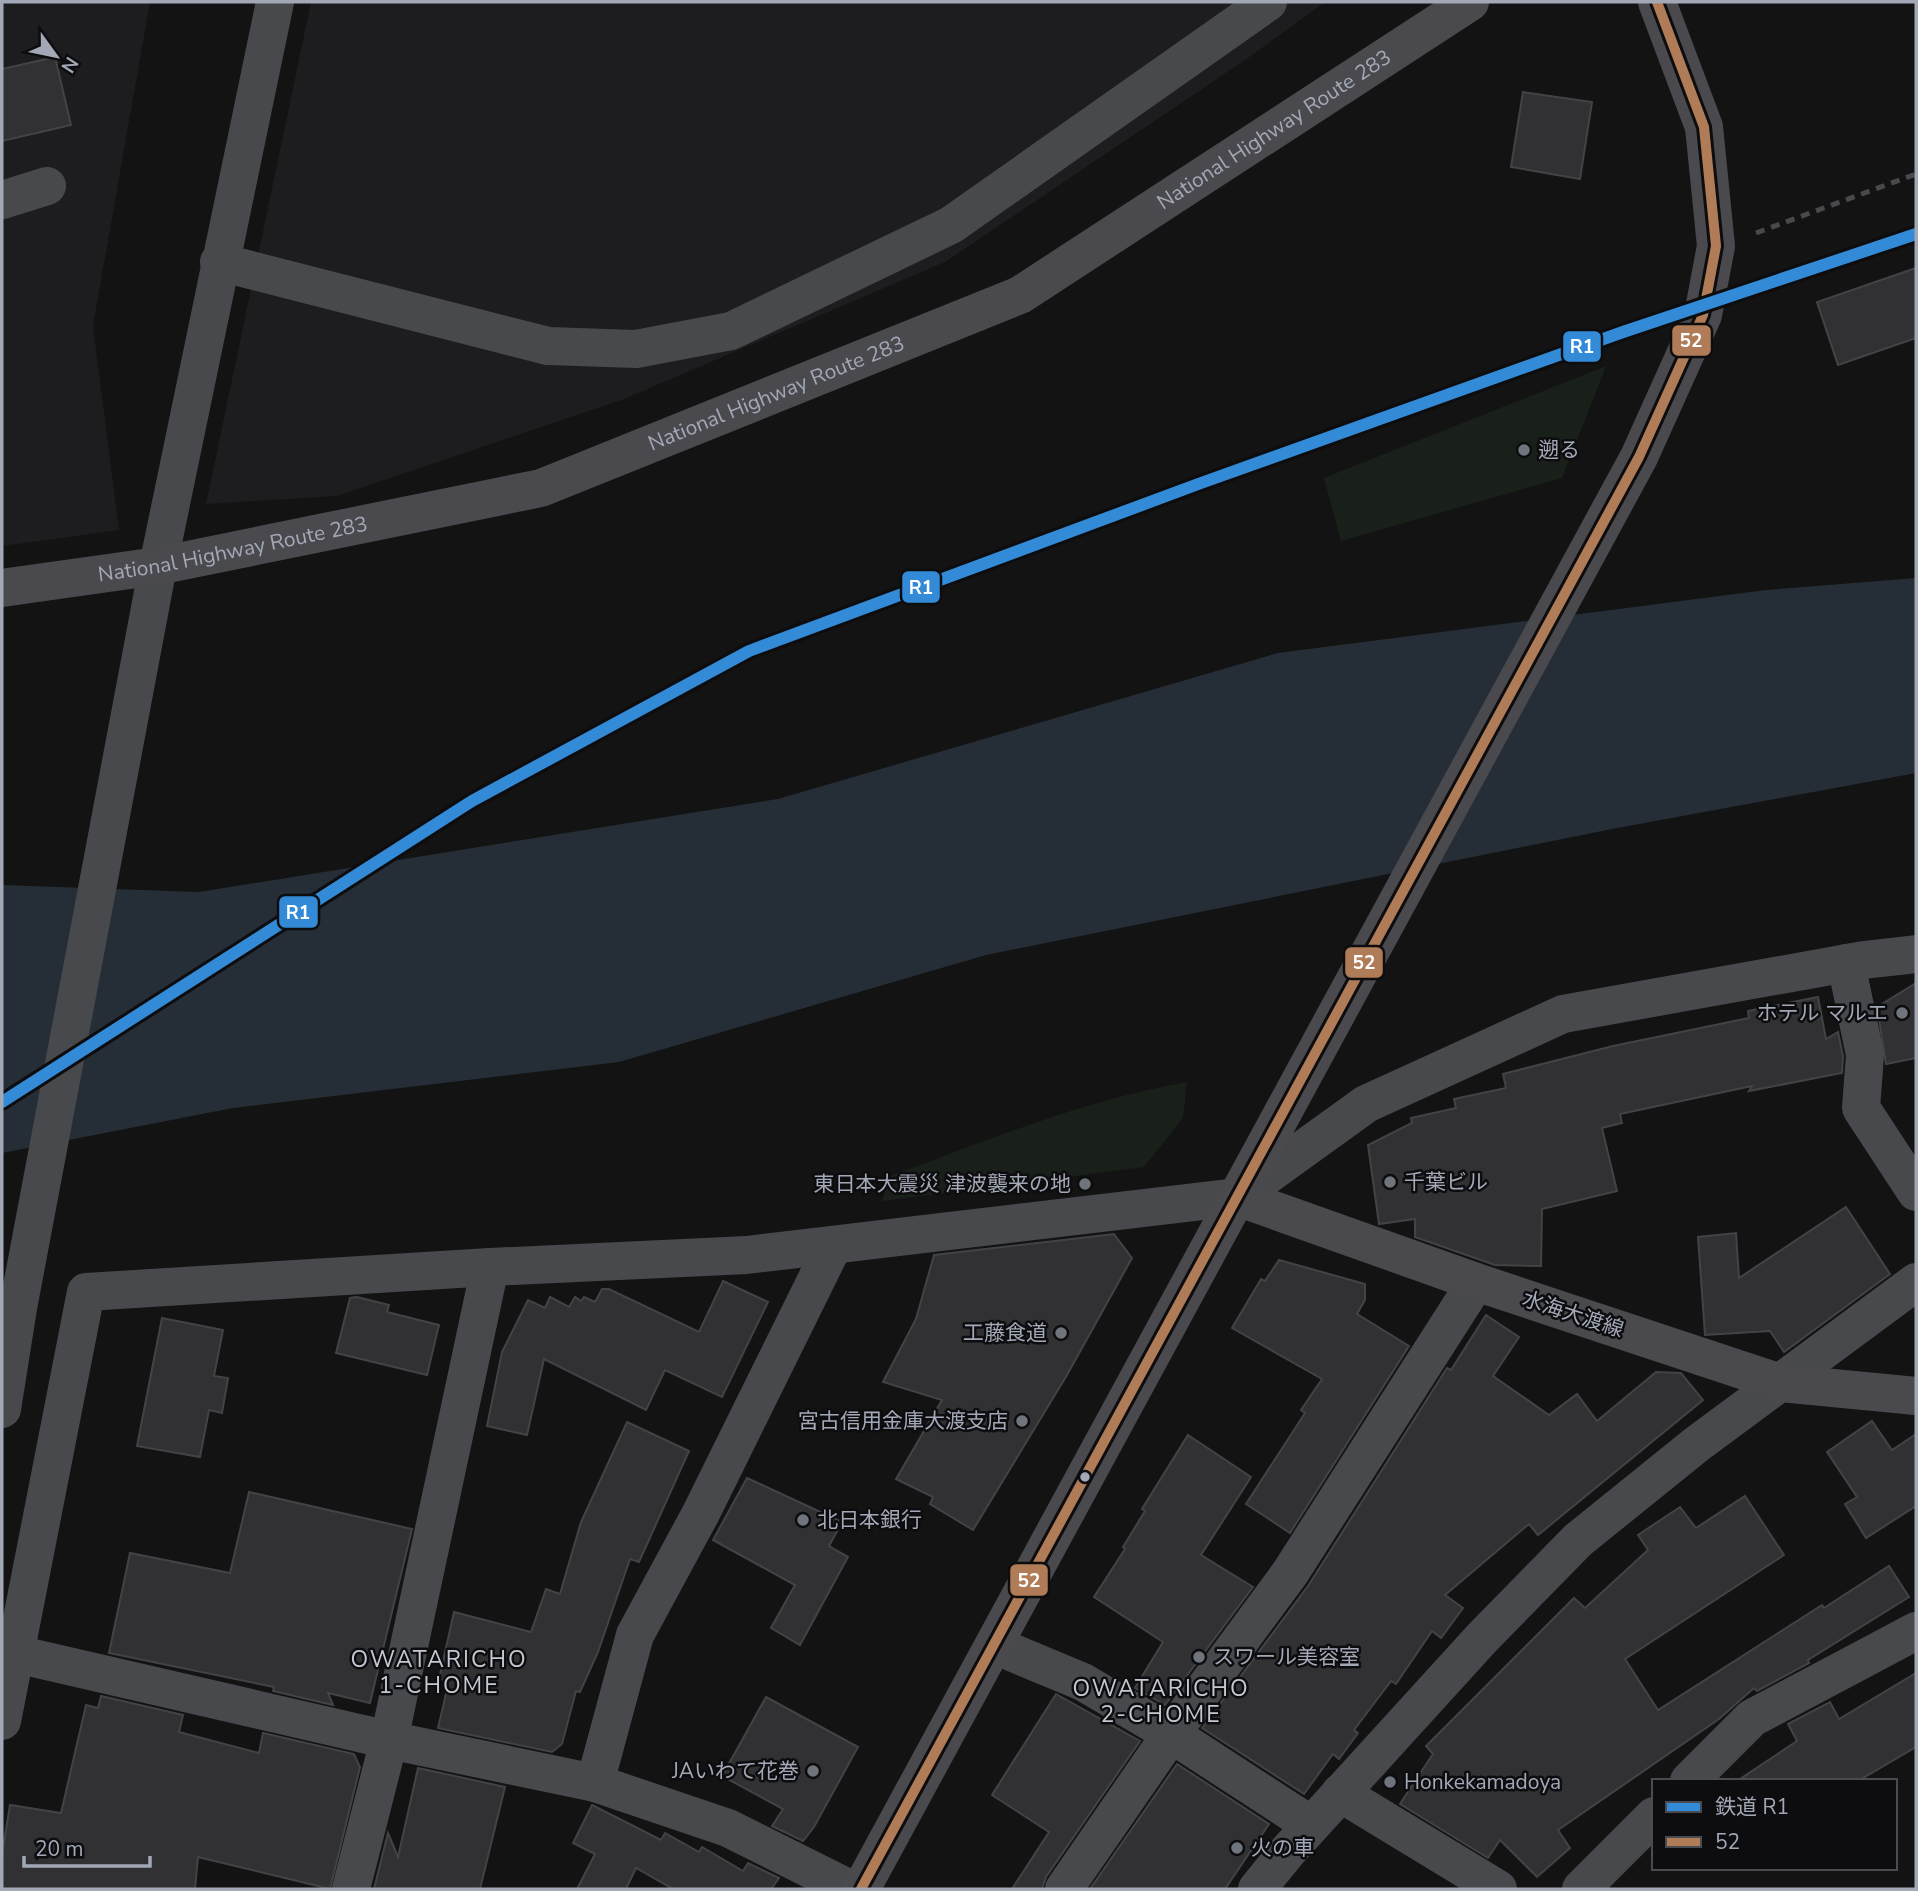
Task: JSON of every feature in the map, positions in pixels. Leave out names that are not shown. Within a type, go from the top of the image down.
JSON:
[{"type":"main road","name":"National Highway Route 283","points":[[2,588],[158,566],[541,488],[1020,295],[1470,2]]},
{"type":"main road","points":[[861,1889],[1639,457],[1703,316],[1716,246],[1704,127],[1657,2]]},
{"type":"main road","name":"水海大渡線","points":[[1237,1197],[1476,1282],[1781,1383],[1916,1396]]},
{"type":"street","points":[[2,1409],[18,1308],[158,566],[275,2]]},
{"type":"street","points":[[219,262],[548,346],[636,349],[731,331],[951,225],[1268,2]]},
{"type":"street","points":[[2,200],[47,186]]},
{"type":"street","points":[[2,1721],[86,1292],[490,1267],[747,1255],[1237,1197],[1366,1104],[1563,1014],[1846,963],[1916,954]]},
{"type":"street","points":[[1846,963],[1865,1055],[1861,1108],[1916,1192]]},
{"type":"street","points":[[595,1783],[635,1635],[701,1513],[833,1246]]},
{"type":"street","points":[[351,1889],[389,1741],[490,1267]]},
{"type":"street","points":[[1064,1889],[1171,1734],[1290,1573],[1476,1282]]},
{"type":"street","points":[[1257,1889],[1311,1825],[1482,1638],[1578,1540],[1697,1444],[1916,1282]]},
{"type":"street","points":[[1691,1779],[1752,1717],[1916,1631]]},
{"type":"street","points":[[993,1646],[1083,1682],[1171,1734],[1311,1825]]},
{"type":"street","points":[[16,1654],[389,1741],[595,1783],[728,1828],[850,1889]]},
{"type":"street","points":[[1340,1793],[1498,1889]]},
{"type":"street","points":[[1581,1889],[1652,1818]]},
{"type":"shaded area","points":[[2,2],[150,2],[93,326],[119,530],[2,546]]},
{"type":"shaded area","points":[[311,2],[1325,2],[1248,58],[945,262],[624,399],[337,496],[206,504]]},
{"type":"shaded area","points":[[1606,366],[1562,478],[1341,541],[1324,478]]},
{"type":"shaded area","points":[[1916,578],[1916,773],[1612,829],[986,955],[619,1062],[233,1108],[2,1153],[2,885],[199,892],[778,799],[1278,653],[1766,590]]},
{"type":"shaded area","points":[[1187,1082],[1183,1118],[1144,1167],[882,1201],[890,1176],[1074,1110]]},
{"type":"building","points":[[55,57],[71,125],[2,141],[2,69]]},
{"type":"building","points":[[1523,92],[1592,102],[1580,179],[1511,167]]},
{"type":"building","points":[[1916,268],[1916,338],[1838,365],[1817,302]]},
{"type":"building","points":[[1916,983],[1916,1058],[1886,1064],[1877,1007]]},
{"type":"building","points":[[1818,997],[1826,1039],[1838,1032],[1843,1056],[1842,1073],[1749,1091],[1752,1086],[1620,1114],[1622,1123],[1602,1128],[1617,1191],[1542,1209],[1541,1266],[1495,1265],[1415,1237],[1415,1219],[1379,1224],[1368,1145],[1412,1123],[1411,1118],[1456,1108],[1454,1099],[1506,1088],[1503,1074],[1613,1046],[1749,1018],[1748,1011]]},
{"type":"building","points":[[1846,1207],[1890,1274],[1784,1352],[1770,1331],[1705,1335],[1698,1237],[1736,1233],[1739,1278]]},
{"type":"building","points":[[1114,1234],[1132,1258],[1067,1375],[973,1530],[930,1504],[933,1497],[896,1479],[942,1400],[883,1382],[916,1319],[934,1255]]},
{"type":"building","points":[[1279,1260],[1365,1284],[1365,1300],[1357,1314],[1409,1346],[1290,1533],[1246,1504],[1305,1413],[1301,1410],[1322,1379],[1232,1328],[1261,1279],[1265,1281]]},
{"type":"building","points":[[723,1281],[768,1302],[722,1397],[665,1370],[646,1410],[544,1359],[527,1435],[487,1426],[502,1352],[528,1300],[545,1308],[550,1297],[569,1307],[575,1297],[581,1301],[584,1297],[595,1302],[602,1289],[609,1289],[699,1332]]},
{"type":"building","points":[[357,1297],[389,1305],[387,1312],[439,1325],[427,1375],[336,1353],[350,1298]]},
{"type":"building","points":[[1486,1315],[1519,1337],[1493,1376],[1549,1415],[1577,1394],[1597,1421],[1656,1372],[1681,1373],[1703,1400],[1538,1535],[1529,1524],[1445,1595],[1463,1608],[1441,1638],[1432,1631],[1396,1684],[1391,1681],[1354,1730],[1358,1733],[1339,1759],[1333,1754],[1304,1794],[1202,1728],[1308,1586],[1447,1368],[1451,1370]]},
{"type":"building","points":[[162,1318],[223,1330],[214,1376],[228,1378],[222,1413],[209,1410],[200,1457],[137,1446]]},
{"type":"building","points":[[1872,1421],[1892,1450],[1916,1434],[1916,1506],[1866,1538],[1845,1504],[1857,1497],[1827,1452]]},
{"type":"building","points":[[627,1422],[689,1451],[639,1562],[630,1559],[598,1652],[580,1692],[576,1691],[562,1744],[552,1752],[438,1728],[449,1681],[439,1679],[454,1612],[531,1632],[546,1589],[560,1594],[581,1522]]},
{"type":"building","points":[[1188,1435],[1251,1477],[1201,1555],[1253,1587],[1165,1705],[1135,1688],[1163,1642],[1094,1597],[1125,1549],[1123,1547],[1145,1511],[1142,1509]]},
{"type":"building","points":[[747,1478],[842,1522],[829,1546],[848,1557],[800,1645],[771,1628],[795,1585],[713,1540]]},
{"type":"building","points":[[249,1492],[412,1529],[370,1703],[328,1693],[333,1705],[273,1691],[274,1687],[109,1653],[130,1553],[230,1573]]},
{"type":"building","points":[[1745,1496],[1784,1555],[1625,1659],[1658,1710],[1822,1605],[1824,1608],[1889,1566],[1909,1597],[1808,1660],[1809,1663],[1757,1691],[1754,1688],[1719,1719],[1558,1830],[1570,1848],[1537,1877],[1500,1840],[1488,1858],[1400,1804],[1433,1754],[1426,1746],[1574,1598],[1585,1608],[1648,1550],[1638,1535],[1680,1507],[1696,1528]]},
{"type":"building","points":[[1916,1673],[1916,1747],[1861,1779],[1740,1779],[1797,1741],[1788,1724],[1830,1702],[1839,1719]]},
{"type":"building","points":[[1056,1694],[1140,1741],[1046,1877],[1042,1889],[1012,1889],[1049,1832],[992,1795]]},
{"type":"building","points":[[101,1696],[183,1715],[179,1732],[259,1753],[263,1733],[354,1754],[360,1767],[330,1889],[198,1857],[195,1889],[2,1889],[2,1854],[10,1805],[61,1813],[86,1705],[98,1708]]},
{"type":"building","points":[[766,1697],[858,1747],[814,1827],[803,1841],[772,1826],[783,1809],[722,1776]]},
{"type":"building","points":[[1177,1764],[1269,1824],[1225,1889],[1090,1889]]},
{"type":"building","points":[[418,1768],[505,1787],[480,1889],[374,1889],[388,1833],[398,1857]]},
{"type":"building","points":[[592,1805],[661,1840],[665,1833],[699,1852],[702,1847],[743,1871],[748,1863],[779,1878],[772,1888],[774,1889],[673,1889],[636,1868],[626,1889],[577,1889],[595,1854],[573,1843]]},
{"type":"railway","points":[[1756,233],[1916,174]]},
{"type":"rail line","name":"R1","points":[[2,1102],[472,801],[749,651],[1201,483],[1623,332],[1916,234]]},
{"type":"transit line","name":"52","points":[[861,1889],[1639,457],[1703,315],[1716,246],[1704,127],[1657,2]]},
{"type":"place","name":"遡る","points":[[1524,450]]},
{"type":"place","name":"ホテル マルエ","points":[[1902,1013]]},
{"type":"place","name":"千葉ビル","points":[[1390,1182]]},
{"type":"place","name":"東日本大震災 津波襲来の地","points":[[1085,1184]]},
{"type":"place","name":"工藤食道","points":[[1061,1333]]},
{"type":"place","name":"宮古信用金庫大渡支店","points":[[1022,1421]]},
{"type":"place","name":"北日本銀行","points":[[803,1520]]},
{"type":"place","name":"スワール美容室","points":[[1199,1657]]},
{"type":"place","name":"JAいわて花巻","points":[[813,1771]]},
{"type":"place","name":"Honkekamadoya","points":[[1390,1782]]},
{"type":"place","name":"火の車","points":[[1237,1848]]},
{"type":"district","name":"OWATARICHO 1-CHOME","points":[[439,1672]]},
{"type":"district","name":"OWATARICHO 2-CHOME","points":[[1161,1701]]}]
